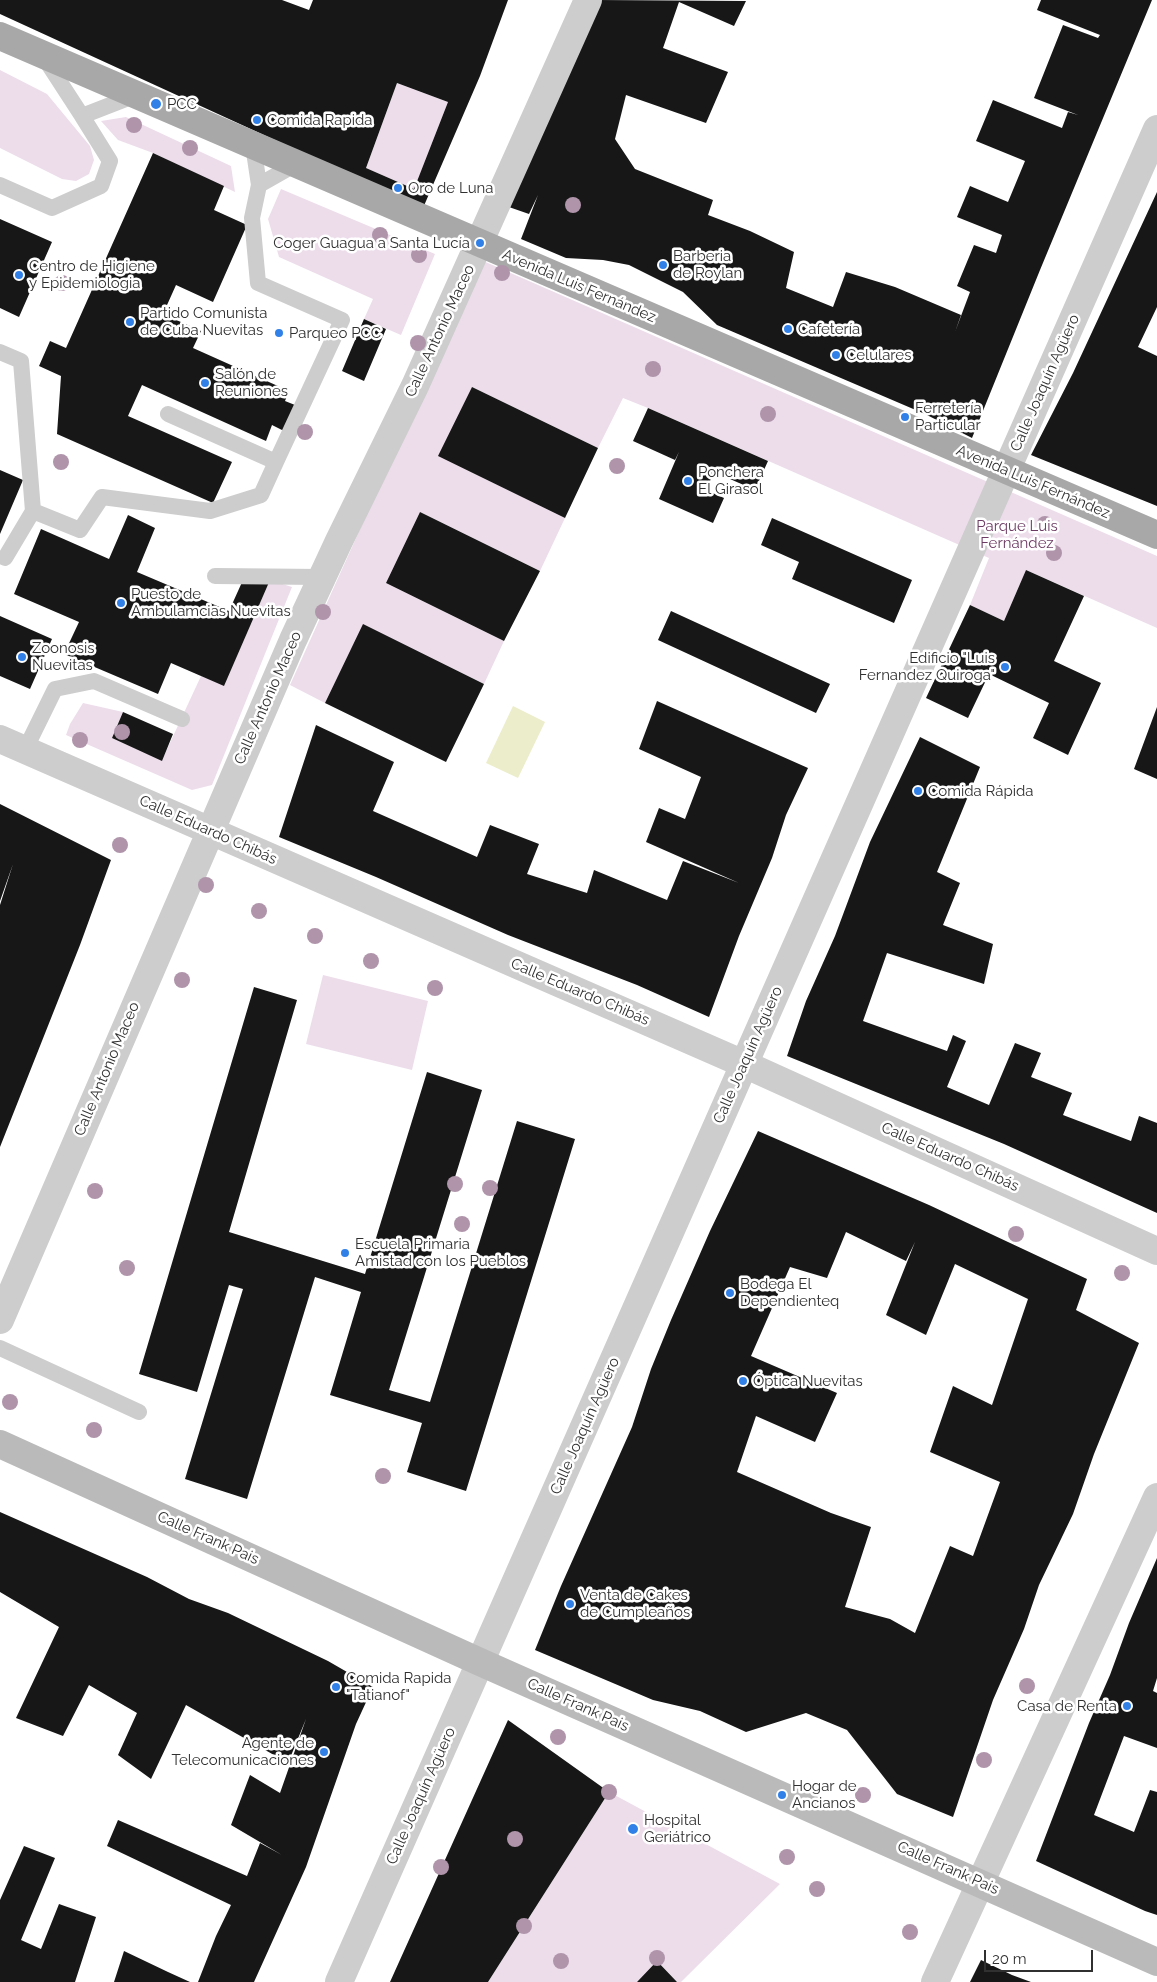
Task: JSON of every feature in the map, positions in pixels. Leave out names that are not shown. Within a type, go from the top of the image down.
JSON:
[{"type":"main road","name":"Avenida Luis Fernández","points":[[0,36],[1157,535]]},
{"type":"main road","name":"Calle Frank Pais","points":[[0,1444],[480,1662],[1157,1962]]},
{"type":"street","name":"Calle Antonio Maceo","points":[[0,1320],[322,577],[415,386],[588,0]]},
{"type":"street","name":"Calle Joaquín Agüero","points":[[339,1982],[1157,129]]},
{"type":"street","name":"Calle Eduardo Chibás","points":[[0,738],[210,832],[744,1064],[1157,1251]]},
{"type":"street","points":[[936,1982],[1157,1497]]},
{"type":"lane","points":[[0,185],[52,208],[101,186],[110,161],[42,54]]},
{"type":"lane","points":[[82,116],[136,95]]},
{"type":"lane","points":[[33,511],[80,530],[102,497],[210,511],[261,495],[342,320],[258,283],[252,218],[259,185],[252,145]]},
{"type":"lane","points":[[259,185],[296,164]]},
{"type":"lane","points":[[0,352],[21,361],[33,511],[2,561]]},
{"type":"lane","points":[[168,414],[276,462]]},
{"type":"lane","points":[[215,576],[322,577]]},
{"type":"lane","points":[[25,750],[55,689],[94,681],[182,719]]},
{"type":"lane","points":[[0,1348],[139,1412]]},
{"type":"green space","points":[[0,70],[47,94],[90,146],[94,160],[89,174],[76,181],[62,179],[0,148]]},
{"type":"green space","points":[[397,83],[448,102],[414,189],[366,168]]},
{"type":"green space","points":[[126,117],[231,166],[235,192],[153,153],[118,140],[101,121]]},
{"type":"green space","points":[[281,189],[435,254],[401,335],[364,319],[373,299],[279,257],[268,219]]},
{"type":"green space","name":"Parque Luis Fernández","points":[[481,260],[1157,556],[1157,628],[1026,570],[1004,621],[970,605],[989,558],[648,408],[623,398],[598,448],[472,387],[439,456],[565,518],[540,571],[420,512],[386,583],[504,641],[484,684],[363,625],[325,703],[290,685]]},
{"type":"green space","points":[[270,580],[292,587],[212,785],[192,790],[66,735],[70,724],[83,703],[123,712],[112,738],[162,760],[201,676],[224,685]]},
{"type":"green space","points":[[323,975],[428,1001],[412,1070],[306,1044]]},
{"type":"green space","points":[[609,1792],[780,1884],[681,1982],[677,1982],[657,1961],[637,1982],[488,1982]]},
{"type":"shaded area","points":[[513,706],[545,722],[518,778],[486,763]]},
{"type":"building","points":[[0,0],[282,0],[309,10],[313,0],[508,0],[480,76],[423,208],[0,14]],"holes":[[[397,83],[448,102],[414,189],[366,168]]]},
{"type":"building","points":[[598,0],[746,1],[734,26],[679,2],[663,48],[728,72],[706,123],[626,95],[615,139],[635,169],[713,200],[708,215],[750,231],[794,252],[786,288],[833,307],[846,272],[895,287],[961,315],[955,332],[970,292],[957,286],[974,245],[996,253],[1002,235],[957,217],[970,186],[1008,202],[1025,161],[976,141],[993,100],[1062,128],[1068,112],[1078,115],[1034,98],[1063,25],[1098,38],[1100,35],[1037,10],[1041,0],[1152,0],[972,438],[925,414],[717,325],[683,292],[629,265],[603,260],[566,258],[521,239],[538,195],[529,214],[506,206]]},
{"type":"building","name":"Partido Comunista de Cuba Nuevitas","points":[[153,153],[224,186],[214,210],[247,225],[213,302],[176,285],[163,314],[201,331],[193,348],[289,391],[285,401],[295,405],[284,431],[272,425],[266,441],[142,385],[128,416],[232,462],[213,503],[57,434],[61,376],[39,366],[50,341],[66,348]]},
{"type":"building","points":[[1157,192],[1157,307],[1138,347],[1157,356],[1157,506],[1031,455],[1073,373]]},
{"type":"building","name":"Centro de Higiene y Epidemiologia","points":[[0,219],[52,242],[19,317],[0,308]]},
{"type":"building","points":[[364,319],[386,329],[364,381],[342,371]]},
{"type":"building","points":[[472,387],[598,448],[565,518],[438,456]]},
{"type":"building","name":"Ponchera El Girasol","points":[[648,408],[768,461],[755,490],[714,472],[706,490],[724,498],[713,523],[659,499],[679,452],[675,460],[633,441]]},
{"type":"building","points":[[0,470],[23,480],[0,534]]},
{"type":"building","points":[[420,512],[540,571],[504,641],[386,583]]},
{"type":"building","name":"Puesto de Ambulamcias Nuevitas","points":[[128,515],[155,528],[137,572],[229,611],[243,580],[270,580],[224,686],[171,663],[158,694],[64,654],[79,622],[14,594],[41,529],[109,559]]},
{"type":"building","points":[[772,518],[912,580],[894,623],[792,579],[799,562],[761,545]]},
{"type":"building","name":"Edificio \"Luis Fernandez Quiroga\"","points":[[1026,570],[1084,596],[1054,661],[1101,683],[1068,755],[1033,738],[1049,703],[989,674],[968,718],[926,698],[970,605],[1004,621]]},
{"type":"building","points":[[671,611],[830,684],[816,713],[658,640]]},
{"type":"building","name":"Zoonosis Nuevitas","points":[[0,616],[52,639],[30,689],[0,676]]},
{"type":"building","points":[[363,624],[484,684],[446,762],[325,703]]},
{"type":"building","points":[[657,701],[808,768],[786,815],[772,858],[739,936],[709,1017],[637,985],[508,935],[279,837],[316,725],[394,762],[373,811],[477,857],[490,825],[539,844],[527,874],[587,893],[594,870],[667,900],[683,861],[739,883],[646,842],[659,808],[685,819],[701,777],[639,749]]},
{"type":"building","points":[[1157,707],[1157,779],[1134,769]]},
{"type":"building","points":[[123,712],[173,734],[162,761],[112,738]]},
{"type":"building","points":[[920,737],[980,767],[937,872],[960,883],[943,925],[993,944],[984,984],[887,953],[863,1021],[947,1051],[953,1035],[966,1041],[947,1087],[989,1105],[1015,1043],[1041,1053],[1031,1077],[1072,1093],[1063,1115],[1131,1141],[1139,1116],[1157,1123],[1157,1213],[1004,1144],[787,1056],[806,1001],[835,936],[870,842]]},
{"type":"building","points":[[0,804],[111,860],[80,945],[0,1147],[0,905],[13,864],[0,901]]},
{"type":"building","points":[[254,987],[297,1000],[229,1232],[365,1274],[427,1072],[482,1090],[389,1390],[430,1402],[517,1121],[575,1139],[466,1491],[407,1472],[422,1423],[330,1395],[361,1292],[315,1277],[247,1499],[185,1479],[243,1289],[229,1285],[197,1392],[139,1374]]},
{"type":"building","points":[[758,1131],[929,1205],[1087,1279],[1076,1310],[1139,1343],[1094,1454],[1073,1514],[1039,1585],[1024,1629],[993,1700],[953,1817],[897,1794],[847,1730],[806,1713],[746,1732],[700,1711],[653,1700],[535,1650],[561,1586],[632,1427],[651,1369],[710,1231]],"holes":[[[846,1232],[906,1261],[915,1242],[886,1315],[926,1335],[955,1264],[1028,1299],[992,1405],[953,1386],[930,1452],[1000,1482],[973,1556],[950,1546],[915,1633],[890,1619],[845,1607],[871,1527],[831,1513],[737,1472],[756,1416],[815,1442],[837,1393],[751,1356],[790,1267],[827,1278]]]},
{"type":"building","points":[[0,1512],[147,1577],[189,1599],[228,1613],[328,1661],[373,1687],[356,1724],[306,1867],[254,1982],[198,1982],[216,1936],[231,1905],[107,1846],[118,1820],[247,1876],[260,1843],[282,1855],[231,1825],[250,1775],[280,1793],[306,1719],[288,1763],[186,1705],[151,1779],[118,1755],[137,1713],[89,1685],[63,1736],[16,1718],[59,1627],[0,1592]]},
{"type":"building","points":[[1157,1558],[1157,1678],[1153,1691],[1157,1693],[1157,1748],[1124,1736],[1094,1815],[1134,1832],[1150,1790],[1157,1792],[1157,1915],[1036,1861],[1089,1723]]},
{"type":"building","points":[[508,1720],[609,1792],[488,1982],[390,1982]]},
{"type":"building","points":[[24,1846],[55,1858],[21,1940],[41,1949],[59,1904],[96,1917],[75,1982],[0,1982],[0,1900]]},
{"type":"building","points":[[124,1951],[168,1972],[190,1982],[114,1982]]},
{"type":"building","points":[[981,1960],[1012,1975],[1031,1982],[970,1982]]},
{"type":"building","points":[[657,1961],[677,1982],[637,1982]]},
{"type":"place","name":"PCC","points":[[156,104]]},
{"type":"place","name":"Comida Rapida","points":[[257,120]]},
{"type":"place","name":"Oro de Luna","points":[[398,188]]},
{"type":"place","name":"Coger Guagua a Santa Lucía","points":[[480,243]]},
{"type":"place","name":"Barberia de Roylan","points":[[663,265]]},
{"type":"place","name":"Centro de Higiene y Epidemiologia","points":[[19,275]]},
{"type":"place","name":"Partido Comunista de Cuba Nuevitas","points":[[130,322]]},
{"type":"place","name":"Cafetería","points":[[788,329]]},
{"type":"place","name":"Parqueo PCC","points":[[279,333]]},
{"type":"place","name":"Celulares","points":[[836,355]]},
{"type":"place","name":"Salón de Reuniones","points":[[205,383]]},
{"type":"place","name":"Ferretería Particular","points":[[905,417]]},
{"type":"place","name":"Ponchera El Girasol","points":[[688,481]]},
{"type":"place","name":"Puesto de Ambulamcias Nuevitas","points":[[121,603]]},
{"type":"place","name":"Zoonosis Nuevitas","points":[[22,657]]},
{"type":"place","name":"Edificio \"Luis Fernandez Quiroga\"","points":[[1005,667]]},
{"type":"place","name":"Comida Rápida","points":[[918,791]]},
{"type":"place","name":"Escuela Primaria Amistad con los Pueblos","points":[[345,1253]]},
{"type":"place","name":"Bodega El Dependienteq","points":[[730,1293]]},
{"type":"place","name":"Óptica Nuevitas","points":[[743,1381]]},
{"type":"place","name":"Venta de Cakes de Cumpleaños","points":[[570,1604]]},
{"type":"place","name":"Comida Rapida \"Tatianof\"","points":[[336,1687]]},
{"type":"place","name":"Casa de Renta","points":[[1127,1706]]},
{"type":"place","name":"Agente de Telecomunicaciones","points":[[324,1752]]},
{"type":"place","name":"Hogar de Ancianos","points":[[782,1795]]},
{"type":"place","name":"Hospital Geriátrico","points":[[633,1829]]}]
